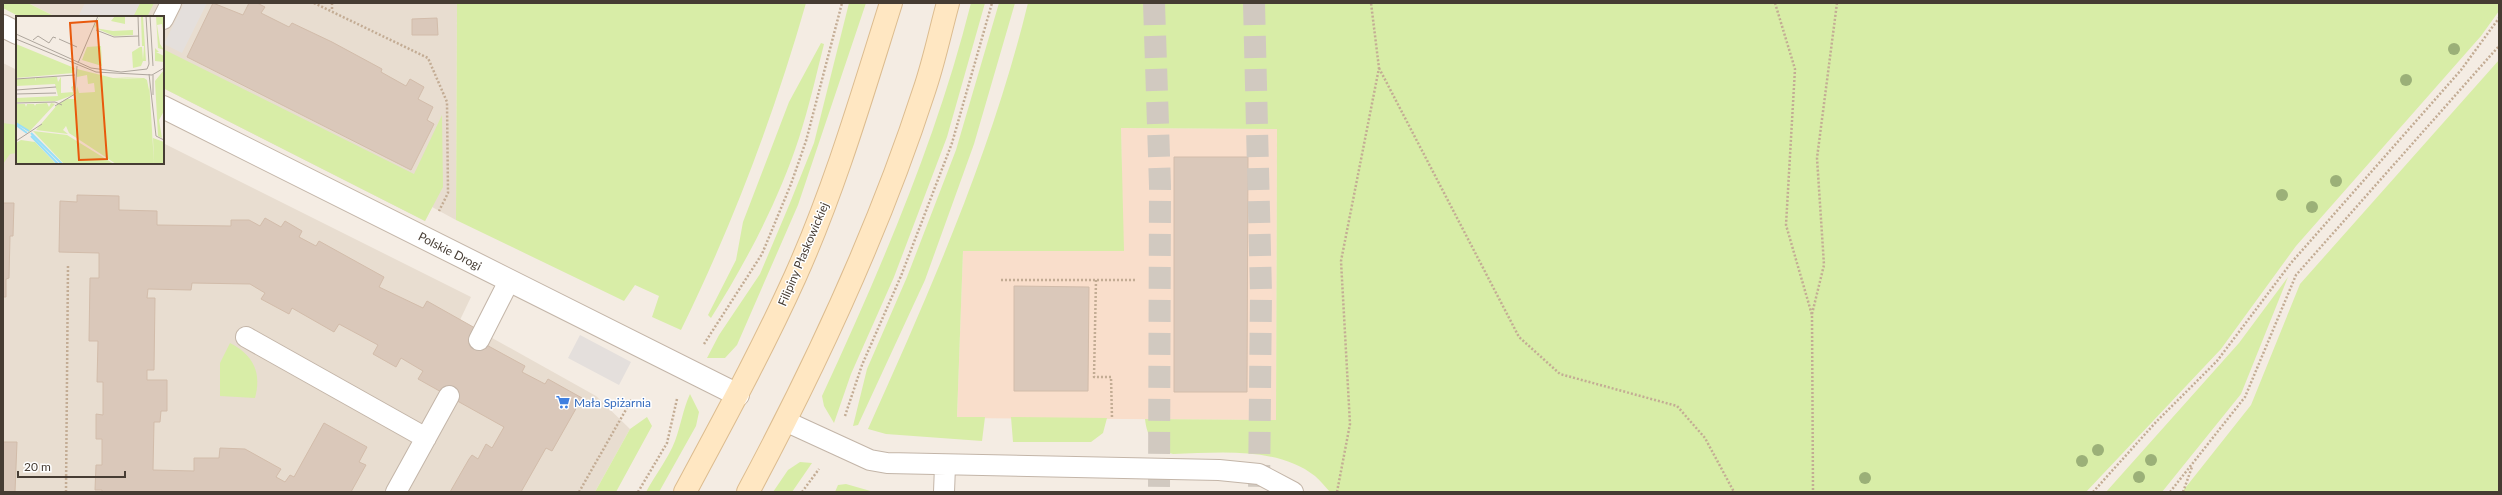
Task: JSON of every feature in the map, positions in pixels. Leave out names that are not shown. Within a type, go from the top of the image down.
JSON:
[{"type":"main road","name":"Filipiny Płaskowickiej","points":[[685,492],[738,395],[796,277],[838,171],[891,3]]},
{"type":"main road","points":[[748,492],[785,421],[838,312],[899,160],[925,90],[948,3]]},
{"type":"street","points":[[3,26],[16,32]]},
{"type":"street","name":"Polskie Drogi","points":[[164,108],[738,395]]},
{"type":"lane","points":[[164,16],[171,3]]},
{"type":"lane","points":[[479,340],[509,280]]},
{"type":"lane","points":[[246,336],[426,438]]},
{"type":"lane","points":[[396,492],[449,396]]},
{"type":"lane","points":[[785,421],[870,460],[887,464],[1219,470],[1259,474],[1293,492]]},
{"type":"lane","points":[[944,492],[945,466]]},
{"type":"path","points":[[314,3],[428,58],[447,102],[448,193],[442,205]]},
{"type":"path","points":[[332,3],[332,11]]},
{"type":"path","points":[[700,350],[762,254],[791,184],[806,141],[842,3]]},
{"type":"path","points":[[843,421],[862,364],[902,276],[952,143],[992,3]]},
{"type":"path","points":[[1337,492],[1350,424],[1341,261],[1379,68],[1372,3]]},
{"type":"path","points":[[1775,3],[1795,69],[1786,225],[1812,315]]},
{"type":"path","points":[[1813,492],[1812,315],[1824,265],[1817,158],[1837,3]]},
{"type":"path","points":[[2093,492],[2156,422],[2217,361],[2291,263],[2461,70],[2499,18]]},
{"type":"path","points":[[2170,492],[2193,465],[2245,397],[2296,275],[2498,50],[2499,46]]},
{"type":"path","points":[[1379,68],[1519,337],[1560,374],[1677,406],[1706,438],[1734,492]]},
{"type":"path","points":[[66,492],[68,264]]},
{"type":"path","points":[[1001,280],[1135,280]]},
{"type":"path","points":[[1096,280],[1094,377],[1111,378],[1112,418]]},
{"type":"path","points":[[638,492],[666,443],[672,411],[679,392]]},
{"type":"path","points":[[579,492],[632,399]]},
{"type":"path","points":[[802,492],[823,463]]},
{"type":"path","points":[[2183,492],[2193,465]]},
{"type":"shaded area","points":[[28,3],[457,3],[456,220],[432,207],[425,221],[164,89],[164,16],[54,16]]},
{"type":"shaded area","points":[[85,3],[140,3],[134,16],[78,16]]},
{"type":"shaded area","points":[[184,3],[207,3],[182,53],[164,44]]},
{"type":"shaded area","points":[[3,63],[16,70],[16,164],[164,164],[164,144],[471,297],[460,320],[596,396],[630,429],[595,492],[3,492]]},
{"type":"shaded area","points":[[1121,128],[1277,129],[1276,420],[957,418],[963,250],[1123,251]]},
{"type":"shaded area","points":[[580,335],[631,362],[619,385],[568,358]]},
{"type":"green space","points":[[3,3],[28,3],[54,16],[18,16],[3,8]]},
{"type":"green space","points":[[140,3],[154,3],[148,16],[134,16]]},
{"type":"green space","points":[[457,3],[806,3],[794,45],[751,170],[718,251],[681,330],[652,317],[659,296],[635,285],[624,301],[456,220]]},
{"type":"green space","points":[[849,3],[866,3],[798,205],[737,345],[725,358],[707,358],[719,335],[760,274],[814,143]]},
{"type":"green space","points":[[971,3],[985,3],[947,137],[894,277],[851,374],[834,423],[824,406],[822,396],[865,300],[906,202],[942,104]]},
{"type":"green space","points":[[999,3],[1015,3],[974,144],[925,280],[858,425],[853,426],[867,369],[907,277],[956,150]]},
{"type":"green space","points":[[1028,3],[2499,3],[2499,11],[2481,36],[2296,246],[2221,349],[2086,492],[1330,492],[1315,476],[1300,466],[1283,460],[1247,453],[1173,454],[1166,452],[1156,445],[1150,437],[1145,419],[1276,420],[1277,129],[1121,128],[1124,251],[963,251],[957,417],[985,417],[982,441],[886,434],[868,429],[958,220],[997,113]]},
{"type":"green space","points":[[821,43],[824,44],[806,115],[791,162],[749,253],[711,318],[708,315],[736,260],[743,222],[789,102]]},
{"type":"green space","points":[[164,49],[414,174],[442,115],[443,187],[425,221],[164,89]]},
{"type":"green space","points":[[2499,60],[2499,492],[2182,492],[2251,405],[2300,284]]},
{"type":"green space","points":[[3,123],[16,125],[16,153],[10,154],[3,164]]},
{"type":"green space","points":[[2288,277],[2241,394],[2162,492],[2106,492],[2239,343]]},
{"type":"green space","points":[[230,343],[245,353],[254,365],[257,380],[255,398],[220,396],[220,363]]},
{"type":"green space","points":[[690,394],[699,412],[696,426],[659,492],[646,492],[672,448]]},
{"type":"green space","points":[[647,417],[652,426],[616,492],[595,492],[630,429]]},
{"type":"green space","points":[[1011,417],[1107,418],[1103,433],[1091,442],[1013,442]]},
{"type":"green space","points":[[800,462],[812,463],[792,492],[773,492],[788,470]]},
{"type":"green space","points":[[846,484],[874,492],[835,492],[838,485]]},
{"type":"building","points":[[213,3],[243,15],[249,3],[257,3],[265,7],[261,13],[289,27],[292,23],[332,42],[382,69],[381,72],[406,86],[410,79],[424,87],[418,99],[433,107],[427,120],[434,124],[411,170],[187,57]]},
{"type":"building","points":[[437,18],[438,35],[412,35],[412,19]]},
{"type":"building","points":[[1174,157],[1248,157],[1247,392],[1174,392]]},
{"type":"building","points":[[77,195],[119,196],[119,210],[157,211],[157,225],[231,226],[231,220],[249,220],[260,226],[265,218],[281,227],[285,221],[302,231],[299,237],[316,246],[319,241],[384,277],[379,287],[423,308],[427,301],[475,328],[470,336],[525,366],[522,372],[545,384],[548,379],[582,398],[552,451],[546,448],[521,492],[450,492],[472,455],[478,459],[486,444],[492,448],[504,427],[418,379],[423,371],[401,358],[396,367],[373,354],[378,345],[339,324],[334,332],[292,308],[289,314],[261,299],[265,293],[250,284],[192,283],[191,290],[148,289],[147,298],[155,298],[154,370],[147,370],[147,380],[167,380],[167,411],[161,411],[160,422],[154,422],[153,470],[194,471],[194,458],[219,458],[220,448],[245,449],[281,469],[276,477],[285,482],[290,475],[294,477],[324,423],[367,447],[359,462],[366,465],[351,492],[102,492],[102,490],[95,490],[96,465],[102,465],[102,439],[96,439],[96,414],[103,415],[103,382],[97,382],[98,341],[89,341],[90,278],[99,278],[99,253],[59,252],[60,201],[77,202]]},
{"type":"building","points":[[3,203],[14,203],[13,236],[10,236],[9,278],[6,279],[6,297],[3,297]]},
{"type":"building","points":[[1014,286],[1089,287],[1088,391],[1014,391]]},
{"type":"building","points":[[3,442],[17,442],[15,492],[3,492]]},
{"type":"tunnel","points":[[1154,3],[1160,186],[1159,492]]},
{"type":"tunnel","points":[[1254,3],[1261,293],[1259,492]]},
{"type":"place","name":"Mała Spiżarnia","points":[[563,402]]}]
